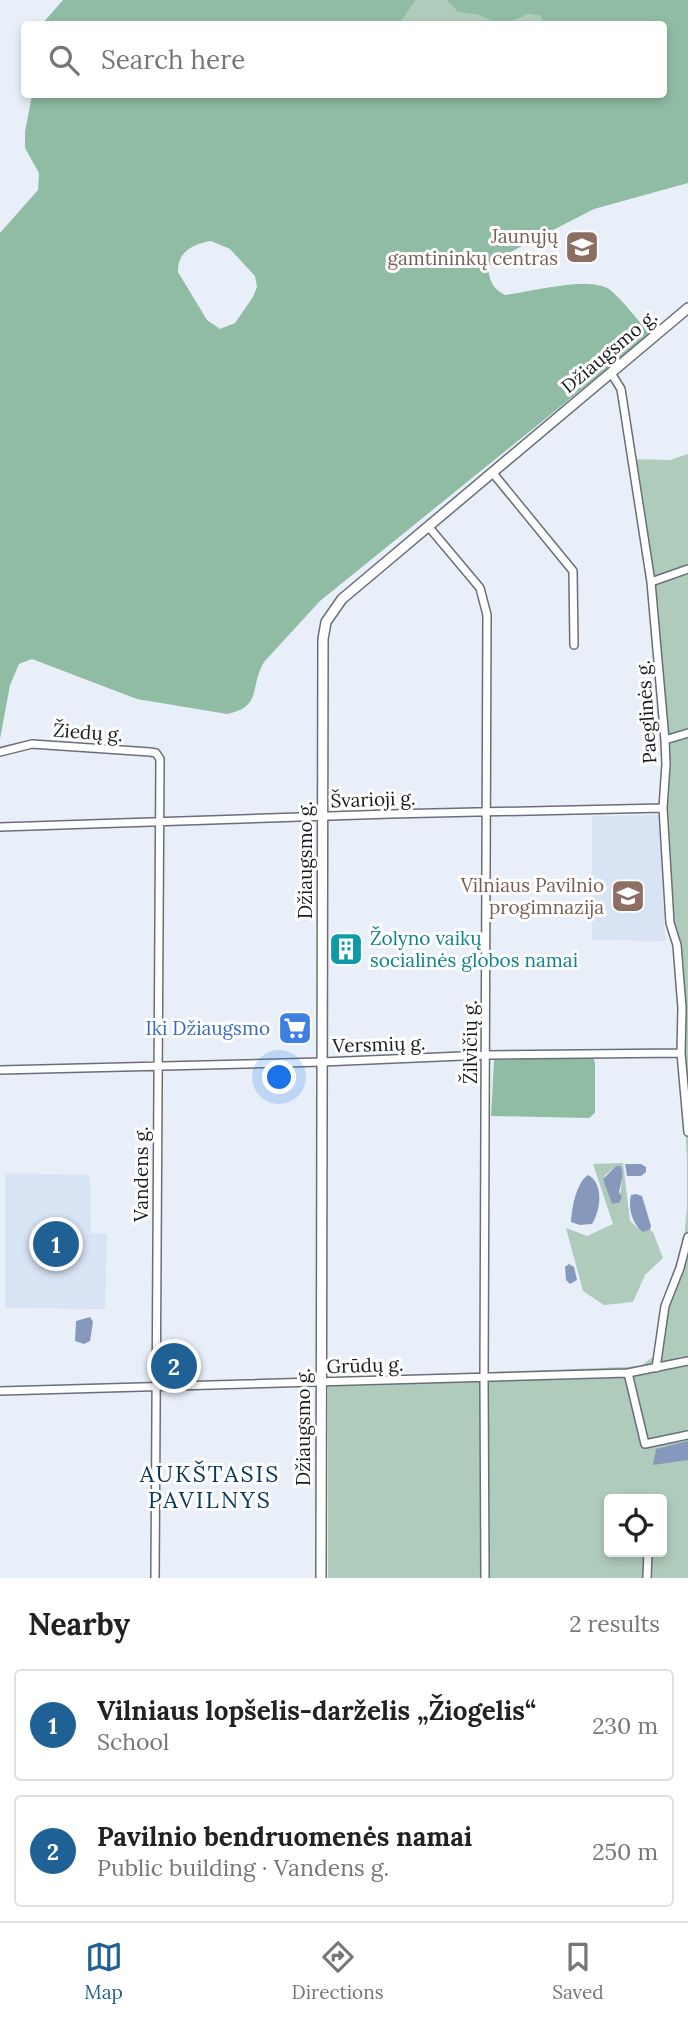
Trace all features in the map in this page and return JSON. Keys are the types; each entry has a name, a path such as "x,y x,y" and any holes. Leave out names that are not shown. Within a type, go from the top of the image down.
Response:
{"street":[{"name":"Džiaugsmo g.","path":"321,1578 323,639 326,621 342,599 688,308"},
{"name":"Paeglinės g.","path":"611,373 621,388 651,582 666,740 663,808 670,923 677,945 684,1051"},
{"path":"492,472 573,570 574,645"},
{"name":"Žilvičių g.","path":"428,526 480,588 486,604 488,811 485,1578"},
{"path":"651,582 688,569"},
{"path":"666,740 688,733"},
{"name":"Žiedų g.","path":"0,752 32,744 150,752 159,755 160,770"},
{"name":"Vandens g.","path":"155,1578 160,770"},
{"name":"Švarioji g.","path":"0,827 663,808"},
{"path":"684,1051 688,1132"},
{"name":"Versmių g.","path":"0,1070 684,1051"},
{"path":"656,1368 665,1306 680,1268 688,1237"},
{"name":"Grūdų g.","path":"0,1391 628,1373 688,1361"},
{"path":"628,1373 645,1444 688,1435"},
{"path":"647,1578 648,1557"}],"shaded area":[{"name":"Vilniaus Pavilnio progimnazija","path":"659,815 665,941 592,940 592,816"},
{"path":"5,1173 90,1175 91,1233 107,1234 105,1309 5,1308"}],"green space":[{"path":"63,0 416,0 401,21 45,21"},
{"path":"416,0 447,0 458,12 478,15 492,21 401,21"},
{"path":"447,0 688,0 688,183 594,209 495,260 488,267 492,284 505,295 573,284 599,285 609,289 650,334 320,601 264,662 251,701 238,711 227,714 137,699 32,659 19,664 10,685 0,739 0,233 38,190 39,173 25,148 31,98 667,98 667,21 542,21 540,16 528,14 513,21 492,21 478,15 458,12","holes":["211,241 230,249 255,276 257,287 253,297 235,323 220,329 207,320 178,272 178,265 187,250"]},
{"path":"528,14 540,16 543,21 513,21"},
{"path":"688,454 688,1578 328,1578 328,1378 642,1365 653,1357 666,1291 684,1242 687,1159 662,739 649,590 629,459 670,460"},
{"path":"593,1057 595,1113 589,1118 491,1116 494,1060"},
{"path":"623,1163 630,1221 642,1232 653,1232 663,1258 645,1275 633,1302 604,1305 583,1291 566,1228 587,1236 613,1224 593,1164","holes":["616,1166 621,1166 619,1203 612,1204 604,1176"]}],"water":[{"path":"625,1164 641,1164 646,1167 646,1172 641,1176 627,1176"},
{"path":"616,1166 621,1166 622,1169 619,1192 622,1197 619,1203 612,1204 603,1179"},
{"path":"588,1175 597,1184 599,1204 592,1224 580,1225 571,1222 572,1210 578,1190"},
{"path":"631,1195 642,1196 650,1230 642,1232 633,1220 630,1200"},
{"path":"569,1264 574,1267 577,1280 570,1284 566,1280 565,1267"},
{"path":"90,1317 93,1322 90,1341 84,1344 75,1341 76,1321"},
{"path":"688,1441 688,1460 653,1465 656,1449"}],"place":[{"name":"Jaunųjų gamtininkų centras","path":"582,247"},
{"name":"Vilniaus Pavilnio progimnazija","path":"628,896"},
{"name":"Žolyno vaikų socialinės globos namai","path":"346,949"},
{"name":"Iki Džiaugsmo","path":"295,1028"},
{"name":"Vilniaus lopšelis-darželis „Žiogelis“","path":"56,1244"},
{"name":"Pavilnio bendruomenės namai","path":"174,1366"}],"district":[{"name":"AUKŠTASIS PAVILNYS","path":"210,1487"}]}
